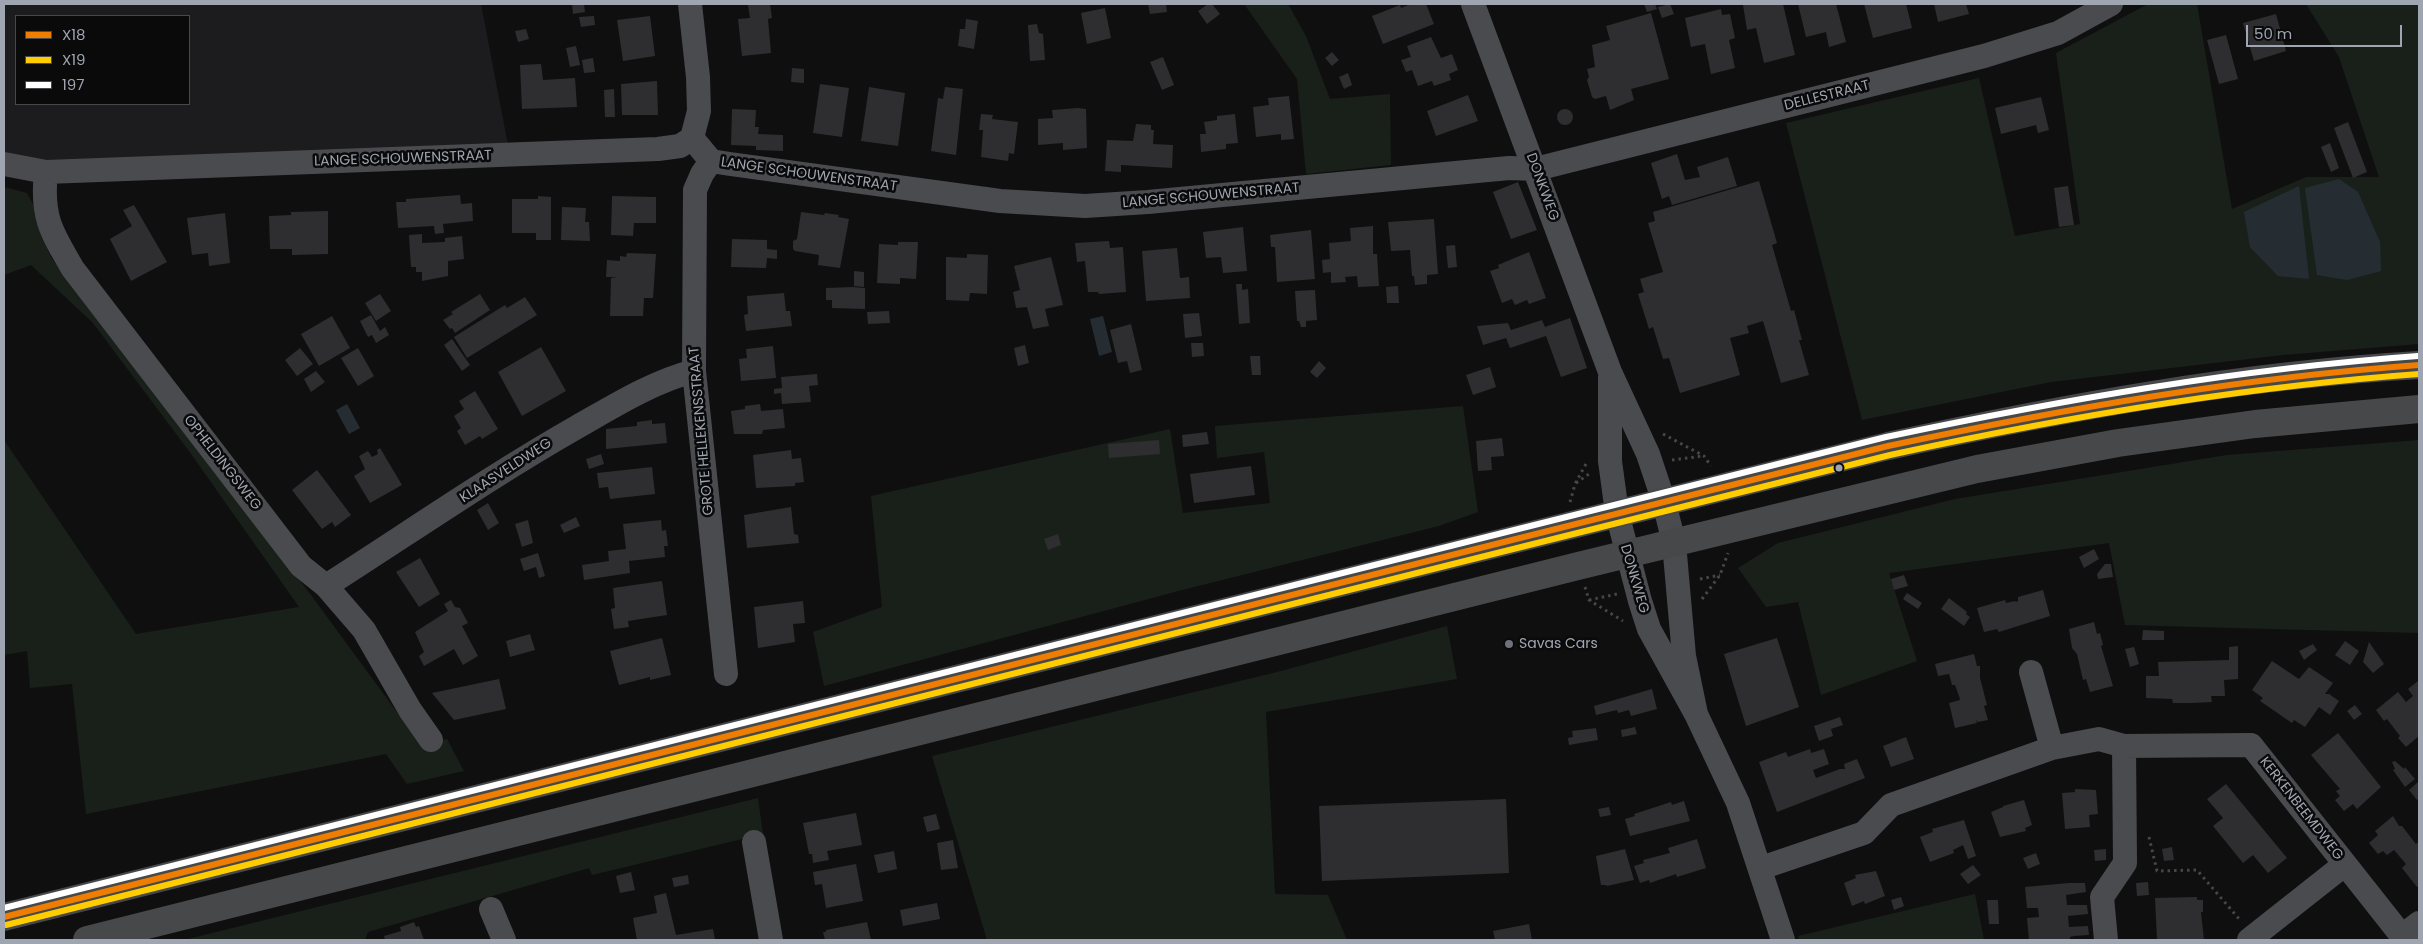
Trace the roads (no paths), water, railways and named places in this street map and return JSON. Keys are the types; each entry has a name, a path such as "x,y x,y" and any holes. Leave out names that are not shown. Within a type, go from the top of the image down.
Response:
{"highway":[{"path":"4,917 1888,446 2035,414 2200,387 2419,365"},
{"path":"87,940 1578,566 1626,556 1977,469 2118,443 2255,424 2419,409"}],"street":[{"path":"690,4 698,77 699,111 692,138"},
{"name":"DONKWEG","path":"1473,4 1610,372 1648,454 1664,502 1674,543 1684,656 1696,714"},
{"name":"DELLESTRAAT","path":"1536,169 1984,56 2058,33 2112,4"},
{"name":"LANGE SCHOUWENSTRAAT","path":"4,164 46,172 666,149 680,146 692,138 711,161 1000,201 1085,206 1158,202 1508,168 1536,169"},
{"name":"GROTE HELLEKENSSTRAAT","path":"711,161 702,174 695,190 694,371 726,674"},
{"name":"OPHELDINGSWEG","path":"46,172 43,198 53,235 73,269 301,566 326,586 364,630 410,710 431,740"},
{"name":"KLAASVELDWEG","path":"326,586 546,445 604,411 672,377 694,371"},
{"name":"DONKWEG","path":"1610,372 1610,461 1617,513 1626,556 1649,629 1696,714 1738,803 1761,868 1783,940"},
{"path":"2031,672 2052,748"},
{"name":"KERKENBEEMDWEG","path":"1761,868 1864,833 1891,805 2052,748 2100,739 2124,746 2251,745 2344,865 2409,933"},
{"path":"2106,940 2102,897 2125,862 2124,746"},
{"path":"754,842 772,940"},
{"path":"2252,938 2344,865"},
{"path":"491,909 504,940"}],"place":[{"name":"Savas Cars","path":"1509,644"}]}
